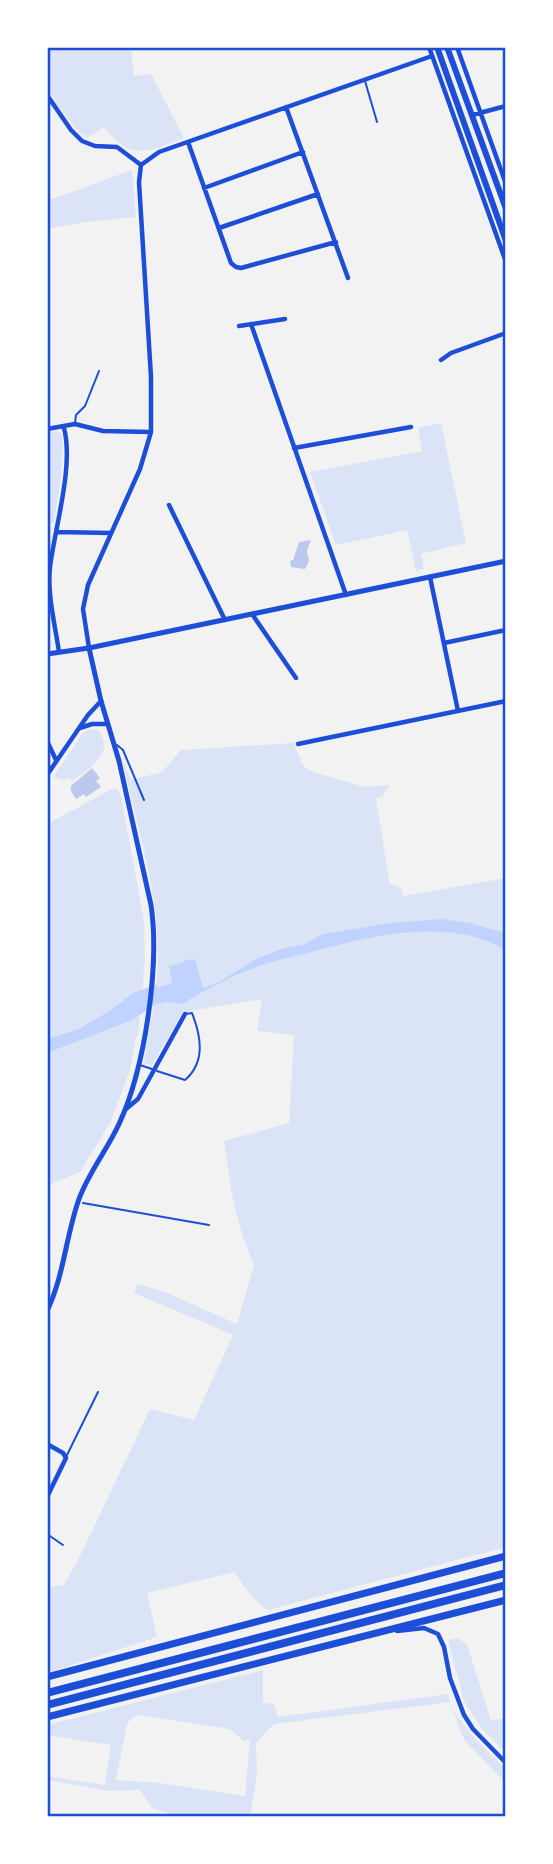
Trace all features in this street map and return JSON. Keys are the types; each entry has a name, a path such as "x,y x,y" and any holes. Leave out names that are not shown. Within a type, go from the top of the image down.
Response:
{"highway":[{"path":"47,1676 506,1556"},
{"path":"47,1693 506,1573"},
{"path":"47,1705 506,1585"},
{"path":"47,1717 506,1600"}],"main road":[{"path":"437,47 506,240"},
{"path":"447,47 506,209"}],"street":[{"path":"429,47 506,262"},
{"path":"457,47 506,184"},
{"path":"47,1311 78,1202 87,1179 118,1126 139,1065 153,959 151,905 84,620 85,597 140,468 151,432 151,377 139,182 141,165 159,152 432,56"},
{"path":"47,95 82,141 91,145 117,147 141,165"},
{"path":"472,115 506,106"},
{"path":"286,107 348,278"},
{"path":"188,142 231,263 236,267 241,268 336,242"},
{"path":"204,188 303,152"},
{"path":"219,228 318,194"},
{"path":"239,326 285,318"},
{"path":"251,324 346,595"},
{"path":"441,360 451,353 506,333"},
{"path":"47,429 75,425 103,430 151,432"},
{"path":"294,447 411,427"},
{"path":"60,652 49,593 50,568 66,460 64,428"},
{"path":"169,505 225,620"},
{"path":"57,532 111,533"},
{"path":"47,654 89,648 506,561"},
{"path":"430,577 458,711"},
{"path":"252,614 296,678"},
{"path":"444,643 506,630"},
{"path":"47,775 101,701"},
{"path":"298,744 506,701"},
{"path":"79,729 92,724 108,724"},
{"path":"47,741 57,761"},
{"path":"125,1110 138,1099 185,1014"},
{"path":"47,1444 66,1458 47,1497"},
{"path":"389,1631 424,1628 438,1634 464,1715 473,1729 506,1763"}],"lane":[{"path":"365,79 377,122"},
{"path":"75,425 76,415 85,406 99,371"},
{"path":"113,740 123,750 144,800"},
{"path":"139,1065 185,1080 194,1071 200,1056 200,1042 192,1013 185,1014"},
{"path":"66,1458 97,1392"},
{"path":"47,1534 63,1545"}],"path":[{"path":"78,1202 209,1225"}],"shaded area":[{"path":"50,47 131,47 134,76 151,74 184,138 154,149 139,151 115,140 103,127 87,138 64,114 50,91"},
{"path":"132,170 136,217 47,229 47,201"},
{"path":"441,423 466,543 421,554 424,569 416,571 407,530 336,545 310,472 422,451 418,428"},
{"path":"47,432 61,433 63,439 61,476 54,523 47,523"},
{"path":"90,729 99,731 103,740 104,747 98,760 72,781 69,778 65,780 53,777 83,733"},
{"path":"293,743 304,767 314,772 365,787 390,785 382,797 376,799 390,885 401,889 403,896 506,878 506,1547 268,1610 253,1598 235,1572 147,1593 157,1637 47,1673 47,1587 64,1585 150,1409 194,1420 233,1335 134,1293 137,1284 165,1292 237,1324 254,1265 243,1238 232,1195 224,1141 289,1123 294,1035 257,1031 262,999 183,1012 152,1065 144,1063 157,979 157,926 145,854 122,759 131,780 162,772 181,750"},
{"path":"117,788 121,796 144,921 145,961 138,1036 130,1070 111,1121 80,1172 47,1186 47,822"},
{"path":"457,1638 467,1644 491,1721 506,1717 506,1753 483,1730 464,1701 448,1640"},
{"path":"263,1670 263,1703 274,1704 278,1717 448,1694 464,1725 506,1769 506,1783 464,1740 450,1702 274,1724 256,1743 257,1776 250,1817 179,1817 152,1808 140,1790 109,1791 47,1780 47,1776 105,1785 111,1745 52,1736 47,1738 47,1725","holes":["138,1715 230,1729 244,1741 250,1739 245,1796 160,1783 116,1780 127,1724"]}],"water":[{"path":"442,919 506,933 506,951 485,940 436,932 410,932 359,940 255,967 183,1004 156,1004 132,1020 47,1053 47,1039 79,1029 133,993 157,984 157,988 172,983 169,966 184,960 195,959 203,988 219,982 258,958 285,948 303,945 323,934 391,923"}],"building":[{"path":"311,540 307,551 309,561 305,569 291,567 290,561 293,560 299,542"},
{"path":"92,768 100,778 96,781 101,787 86,797 84,794 76,799 71,786"}]}
